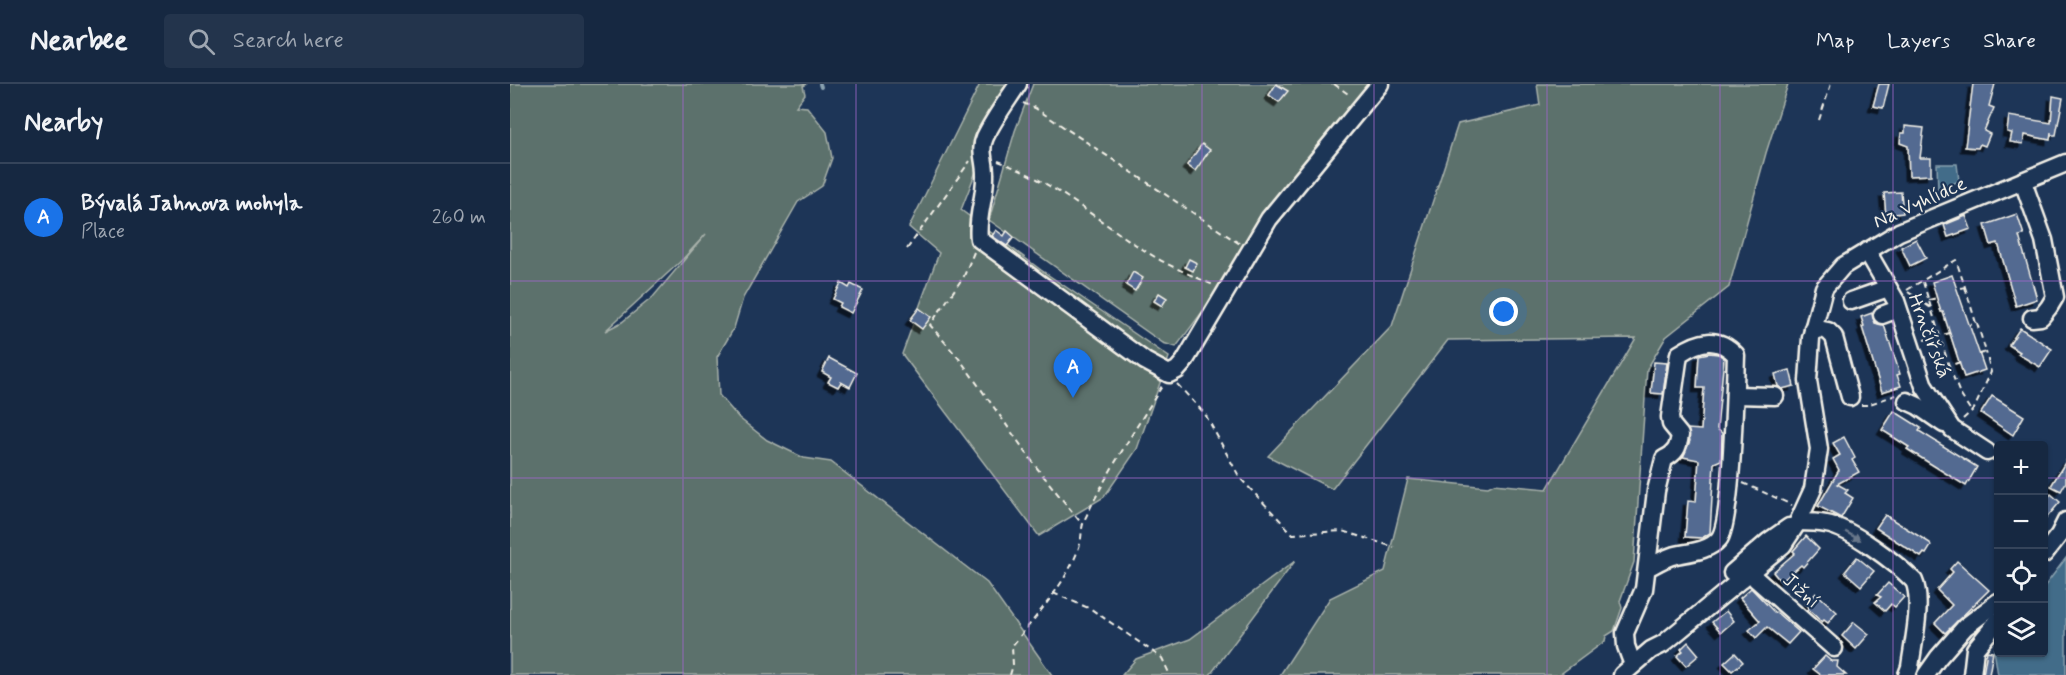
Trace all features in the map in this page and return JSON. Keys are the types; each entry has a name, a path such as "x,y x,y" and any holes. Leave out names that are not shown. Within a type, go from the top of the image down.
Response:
{"street":[{"path":"1014,90 983,151 985,173 977,228 979,239 1145,361 1169,374 1177,370 1184,362 1269,219 1380,84"},
{"name":"Na Vyhlídce","path":"1628,670 1650,650 1663,644 1748,566 1783,545 1800,516 1813,489 1819,449 1809,381 1811,338 1824,288 1843,266 1899,232 2066,163"},
{"path":"2023,182 2044,240 2055,297 2041,316 2032,318"},
{"name":"Hrnčířská","path":"1867,251 1898,309 1924,386 1952,429 1987,452"},
{"path":"1851,301 1888,288"},
{"path":"1882,315 1898,309"},
{"path":"1813,328 1828,331 1834,337 1850,397"},
{"name":"Na Vyhlídce","path":"1628,670 1625,633 1644,589 1664,459 1673,455 1677,449 1680,435 1671,424 1670,417 1679,354 1697,343 1711,342 1728,347 1736,355 1735,395"},
{"path":"1902,398 1916,397 1924,386"},
{"path":"1647,568 1669,557 1707,548 1720,538 1730,474 1735,395 1775,396"},
{"path":"1902,398 1952,429"},
{"path":"1800,516 1828,524 1850,534 1914,581 1918,590 1910,667 1907,675"},
{"path":"2047,549 2059,535 2066,521"},
{"name":"Jižní","path":"1748,566 1756,579 1834,648"},
{"path":"1926,675 1965,627 1997,603"},
{"path":"1972,675 1975,649 1994,626"}],"path":[{"path":"1334,84 1363,104"},
{"path":"1819,120 1831,84"},
{"path":"1014,90 1035,108 1250,250"},
{"path":"908,249 983,151 1062,193 1156,258 1226,291"},
{"path":"979,239 964,276 930,325 961,362 1037,468 1083,524"},
{"path":"1923,282 1949,366 1960,394 1971,411 1991,372 1956,260 1904,292 1931,308"},
{"path":"1957,289 1965,287"},
{"path":"1929,300 1937,298"},
{"path":"1971,325 1976,323"},
{"path":"1910,345 1950,333"},
{"path":"1980,354 1986,352"},
{"path":"1949,366 1960,362"},
{"path":"1010,675 1013,665 1012,646 1053,593 1080,543 1083,524 1110,473 1169,374 1205,414 1240,478 1293,534 1341,531 1394,547"},
{"path":"1850,397 1864,405 1895,395 1902,398"},
{"path":"1730,474 1733,479 1800,516"},
{"path":"1053,593 1091,609 1162,658 1170,675"}],"green space":[{"path":"510,84 807,84 803,86 805,94 796,106 807,107 827,132 832,158 822,186 798,202 743,298 734,328 717,357 719,395 739,418 767,440 804,458 831,462 987,583 1052,675 510,675","holes":["706,234 653,297 622,322 605,331 681,261"]},
{"path":"980,84 1010,84 961,210 1041,270 1169,357 1137,449 1104,497 1039,536 902,354 939,253 909,227"},
{"path":"1033,84 1373,84 1176,347 1163,343 989,220 1015,131"},
{"path":"1537,84 1788,84 1766,153 1729,287 1666,337 1647,369 1634,562 1620,601 1622,608 1614,631 1606,636 1605,641 1559,675 1280,675 1330,598 1385,571 1408,479 1488,487 1494,484 1547,489 1636,338 1448,340 1332,489 1268,456 1392,326 1458,124 1540,105"},
{"path":"1295,561 1210,675 1122,675 1136,659 1190,639"}],"water":[{"path":"1937,164 1957,164 1959,181 1938,190"},
{"path":"2066,558 2066,675 1998,675 1995,657 2048,657 2048,582"}],"building":[{"path":"1276,84 1288,91 1279,102 1269,95"},
{"path":"1879,84 1889,84 1883,108 1873,106"},
{"path":"1973,84 1995,84 1989,106 1994,108 1984,131 1990,134 1985,146 1980,144 1978,148 1965,147"},
{"path":"2053,96 2063,98 2056,135 2051,135 2051,132 2050,140 2025,135 2023,144 2010,142 2012,133 2007,132 2009,116 2051,123"},
{"path":"1905,126 1924,128 1920,158 1931,158 1931,175 1909,176 1908,146 1900,143 1901,133 1905,133"},
{"path":"1202,144 1210,150 1195,171 1187,165"},
{"path":"1901,192 1903,213 1886,215 1884,193"},
{"path":"2017,214 2024,235 2019,236 2037,299 2016,306 1998,243 1991,245 1985,225"},
{"path":"1966,216 1971,229 1948,237 1944,225"},
{"path":"996,230 1004,236 1007,231 1014,237 1007,246 992,236"},
{"path":"1916,239 1926,258 1910,266 1901,247"},
{"path":"1189,259 1197,263 1193,271 1185,267"},
{"path":"1133,272 1143,278 1135,291 1126,285"},
{"path":"1952,275 1985,370 1964,377 1932,282"},
{"path":"841,283 849,288 851,284 863,290 851,313 839,307 841,303 833,299"},
{"path":"1159,293 1167,298 1162,306 1154,301"},
{"path":"919,308 931,317 922,329 910,320"},
{"path":"1872,313 1875,323 1884,325 1900,374 1897,375 1901,386 1882,392 1862,327 1864,326 1861,317"},
{"path":"2020,328 2052,349 2040,367 2018,354 2020,352 2009,345"},
{"path":"1718,354 1724,358 1717,429 1722,433 1721,460 1714,463 1710,533 1702,538 1685,537 1688,501 1696,502 1699,460 1683,457 1690,441 1688,429 1701,430 1704,388 1697,388 1699,355"},
{"path":"829,358 857,373 850,387 841,382 838,387 828,382 831,377 822,372"},
{"path":"1654,362 1667,363 1663,394 1651,393"},
{"path":"1790,370 1794,386 1782,389 1778,386 1775,374"},
{"path":"1992,396 2024,416 2013,435 1981,413"},
{"path":"1894,411 1921,428 1919,431 1977,467 1966,486 1907,449 1909,447 1882,430"},
{"path":"1844,437 1855,458 1852,460 1859,472 1837,484 1848,490 1845,493 1853,498 1841,518 1818,506 1839,470 1833,459 1840,455 1833,443"},
{"path":"2066,461 2066,482 2061,491 2051,486"},
{"path":"2051,494 2060,502 2048,516 2048,497"},
{"path":"1885,515 1930,543 1931,546 1926,554 1924,553 1921,557 1876,528"},
{"path":"1806,536 1819,549 1803,567 1801,565 1781,582 1773,572 1795,553 1793,551"},
{"path":"1857,557 1874,571 1861,586 1845,572"},
{"path":"1957,561 1989,590 1945,633 1935,623 1952,605 1937,590 1953,572 1950,569"},
{"path":"1888,583 1904,597 1895,607 1891,604 1885,611 1875,602 1881,597 1877,595"},
{"path":"1751,588 1775,613 1799,632 1788,644 1767,627 1756,638 1749,630 1760,621 1740,598"},
{"path":"1816,593 1837,612 1828,623 1824,620 1822,622 1808,609 1806,604"},
{"path":"1726,611 1734,621 1721,632 1712,622"},
{"path":"1854,622 1869,634 1856,649 1842,636"},
{"path":"1688,642 1699,655 1686,666 1677,656"},
{"path":"1987,651 1993,652 1989,675 1983,675"},
{"path":"1735,653 1743,662 1732,671 1724,663"},
{"path":"1825,656 1831,661 1838,661 1837,667 1846,675 1821,675 1813,669"}],"place":[{"name":"Bývalá Jahnova mohyla","path":"1073,398"}]}
